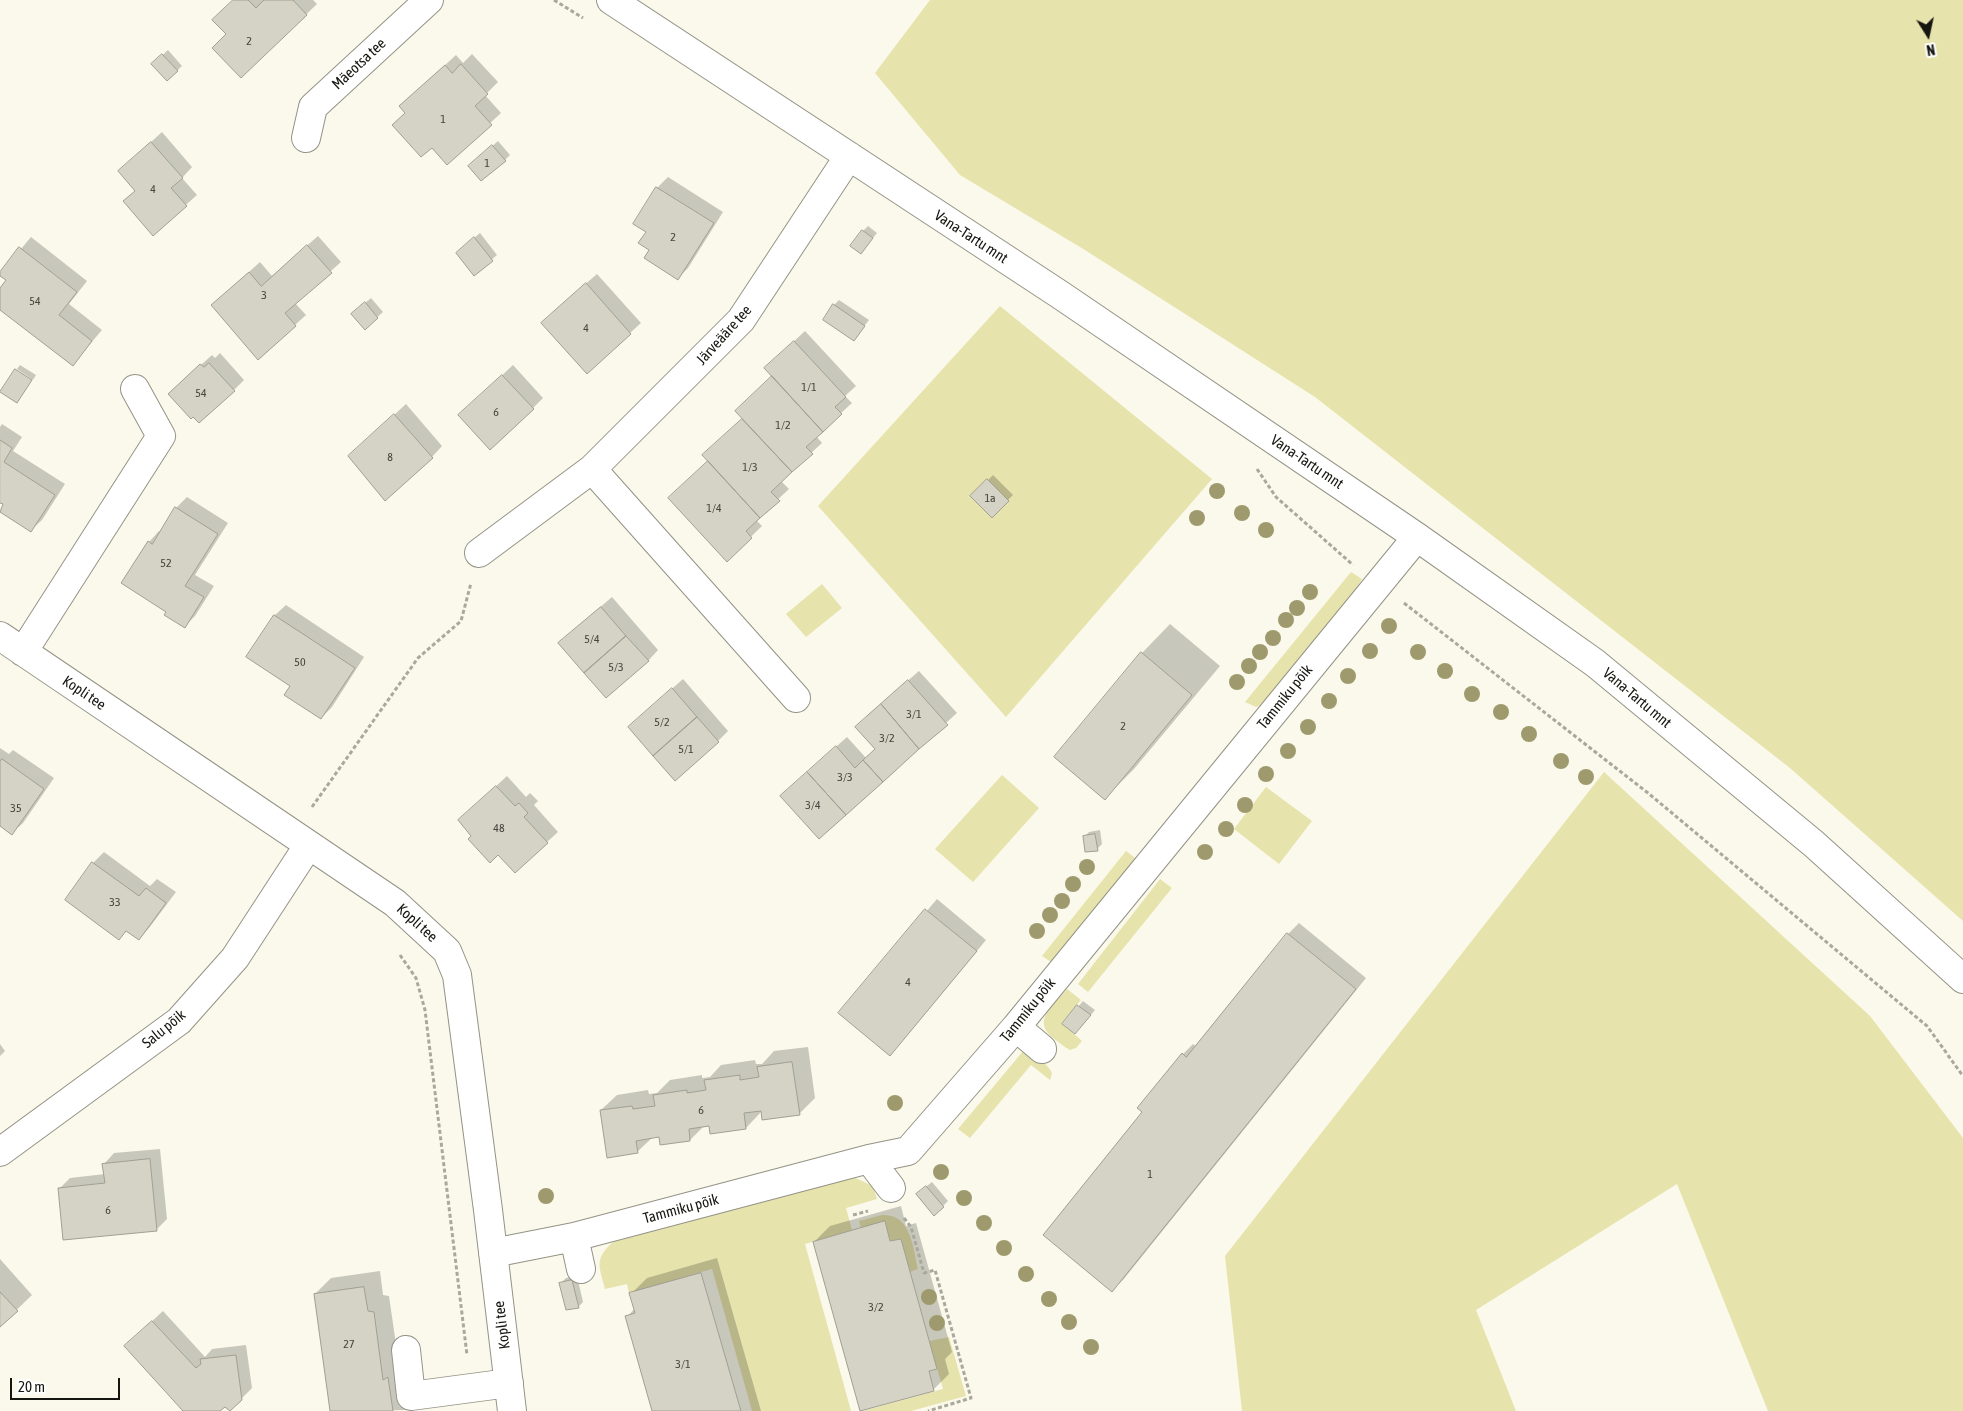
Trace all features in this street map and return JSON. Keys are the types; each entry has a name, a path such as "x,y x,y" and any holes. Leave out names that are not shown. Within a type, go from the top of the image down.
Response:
{"street":[{"name":"Mäeotsa tee","path":"306,138 312,107 429,0"},
{"name":"Vana-Tartu mnt","path":"611,0 1059,294 1417,536 1603,669 1814,844 1963,979"},
{"name":"Järveääre tee","path":"479,552 592,469 741,320 849,156"},
{"path":"23,652 161,436 135,390"},
{"path":"592,469 796,698"},
{"name":"Tammiku põik","path":"494,1253 574,1237 869,1159 908,1151 1016,1027 1417,536"},
{"name":"Kopli tee","path":"0,636 395,903 446,951 457,975 494,1253 512,1411"},
{"name":"Salu põik","path":"0,1152 178,1021 235,958 308,846"},
{"path":"1016,1027 1042,1049"},
{"path":"869,1159 895,1200"},
{"path":"574,1237 581,1269"},
{"path":"406,1350 411,1396 509,1383"}],"path":[{"path":"554,0 587,21"},
{"path":"1253,465 1276,497 1350,562 1648,793 1926,1026 1963,1076"},
{"path":"308,846 306,815 418,658 461,621 479,552"},
{"path":"397,950 416,978 425,1010 471,1389"},
{"path":"895,1200 911,1227 924,1274 935,1270 971,1398 928,1411"}],"shaded area":[{"path":"930,0 1963,0 1963,921 1790,768 1315,397 1085,250 960,175 875,73"},
{"path":"1000,306 1212,479 1006,717 818,506"},
{"path":"1351,572 1362,579 1356,589 1263,705 1256,707 1245,702"},
{"path":"822,584 842,608 806,637 786,614"},
{"path":"1604,772 1870,1016 1963,1138 1963,1411 1768,1411 1677,1184 1476,1310 1516,1411 1242,1411 1225,1256"},
{"path":"1002,775 1039,808 973,882 935,849"},
{"path":"1266,787 1312,821 1279,864 1234,829"},
{"path":"1126,851 1138,860 1054,964 1042,956"},
{"path":"1160,879 1172,888 1088,992 1078,984"},
{"path":"1067,989 1081,1000 1062,1023 1082,1041 1076,1048 1070,1050 1053,1038 1044,1025 1047,1013"},
{"path":"1024,1050 1044,1062 1052,1073 1050,1080 1031,1065 970,1138 958,1129"},
{"path":"853,1177 873,1186 877,1199 846,1208 852,1230 805,1244 851,1411 752,1411 712,1269 629,1293 627,1284 605,1289 600,1263 603,1253 613,1242"},
{"path":"882,1215 892,1216 905,1226 912,1242 918,1269 910,1272 901,1239 890,1241 885,1222 861,1228 859,1221"},
{"path":"949,1337 966,1396 911,1411 863,1411 943,1389 929,1341"}],"building":[{"path":"233,0 248,0 256,8 264,0 293,0 307,15 241,78 212,48 226,34 212,20"},
{"path":"162,54 178,71 167,81 151,64"},
{"path":"461,64 488,94 475,106 492,125 447,165 432,148 421,157 392,125 405,113 399,106 445,65 452,73"},
{"path":"151,142 183,178 171,188 187,206 153,236 123,201 135,191 118,171"},
{"path":"492,145 506,161 481,181 468,166"},
{"path":"656,187 714,223 678,280 644,258 649,250 638,243 646,232 633,224"},
{"path":"862,230 873,238 861,254 850,246"},
{"path":"474,237 493,261 474,276 456,253"},
{"path":"307,245 332,273 285,313 296,326 258,360 211,305 249,272 261,286"},
{"path":"19,247 77,292 59,315 92,341 73,366 0,310 0,288 6,280 0,276 0,272"},
{"path":"586,283 631,334 587,374 541,323"},
{"path":"365,302 378,318 365,330 351,314"},
{"path":"833,304 865,326 854,341 823,320"},
{"path":"794,341 846,397 835,407 842,414 823,432 764,368"},
{"path":"209,363 235,391 199,423 193,417 191,419 168,394 200,364 204,367"},
{"path":"15,369 32,380 17,403 0,392"},
{"path":"502,375 534,409 490,450 458,415"},
{"path":"772,376 823,432 806,447 813,454 792,472 735,411"},
{"path":"394,414 433,458 385,501 348,456"},
{"path":"742,419 792,472 771,492 780,501 760,518 702,455"},
{"path":"0,440 12,448 4,462 55,495 31,532 0,512 3,504 0,503"},
{"path":"708,461 760,518 746,531 752,538 727,562 668,498"},
{"path":"987,479 1009,501 992,518 970,496"},
{"path":"175,507 218,534 185,586 204,597 185,628 164,615 166,612 121,583 148,541 152,544"},
{"path":"601,607 626,636 584,673 558,643"},
{"path":"274,615 355,668 321,719 284,695 290,686 246,657"},
{"path":"626,636 649,661 606,698 584,673"},
{"path":"1141,652 1192,695 1105,800 1054,757"},
{"path":"908,680 948,725 919,749 881,704"},
{"path":"672,688 697,717 653,756 628,727"},
{"path":"881,704 919,749 883,782 863,760 875,749 855,727"},
{"path":"697,717 719,742 675,781 653,756"},
{"path":"836,746 855,768 863,760 883,782 846,815 807,772"},
{"path":"2,759 44,789 12,835 0,826 0,762"},
{"path":"807,772 846,815 819,839 780,796"},
{"path":"496,786 515,806 519,803 528,813 524,817 548,843 515,873 498,855 490,863 468,839 471,836 458,820"},
{"path":"1095,834 1098,851 1085,852 1083,836"},
{"path":"92,862 139,896 146,888 166,903 139,940 126,931 119,940 65,900"},
{"path":"925,909 977,951 890,1056 838,1013"},
{"path":"1287,933 1356,989 1112,1292 1043,1235 1142,1112 1137,1108 1182,1053 1186,1057"},
{"path":"1077,1005 1091,1015 1075,1034 1062,1024"},
{"path":"792,1062 800,1115 762,1120 761,1111 744,1113 746,1129 710,1134 709,1126 689,1129 690,1141 660,1145 659,1137 636,1141 638,1153 607,1158 600,1110 632,1106 633,1109 655,1106 653,1095 687,1090 687,1093 706,1090 704,1080 740,1075 740,1080 759,1077 757,1067"},
{"path":"150,1159 157,1231 63,1240 58,1188 105,1183 102,1164"},
{"path":"926,1186 944,1207 934,1216 916,1194"},
{"path":"885,1221 890,1241 901,1239 937,1369 929,1371 934,1391 860,1411 813,1242"},
{"path":"701,1273 741,1411 652,1411 625,1316 635,1313 629,1293"},
{"path":"572,1280 579,1308 566,1310 559,1283"},
{"path":"364,1287 368,1311 374,1312 383,1380 388,1377 393,1411 330,1411 314,1294"},
{"path":"0,1292 18,1311 0,1327"},
{"path":"152,1321 196,1368 201,1364 200,1359 236,1355 242,1400 230,1411 225,1407 220,1411 183,1411 124,1346"}]}
